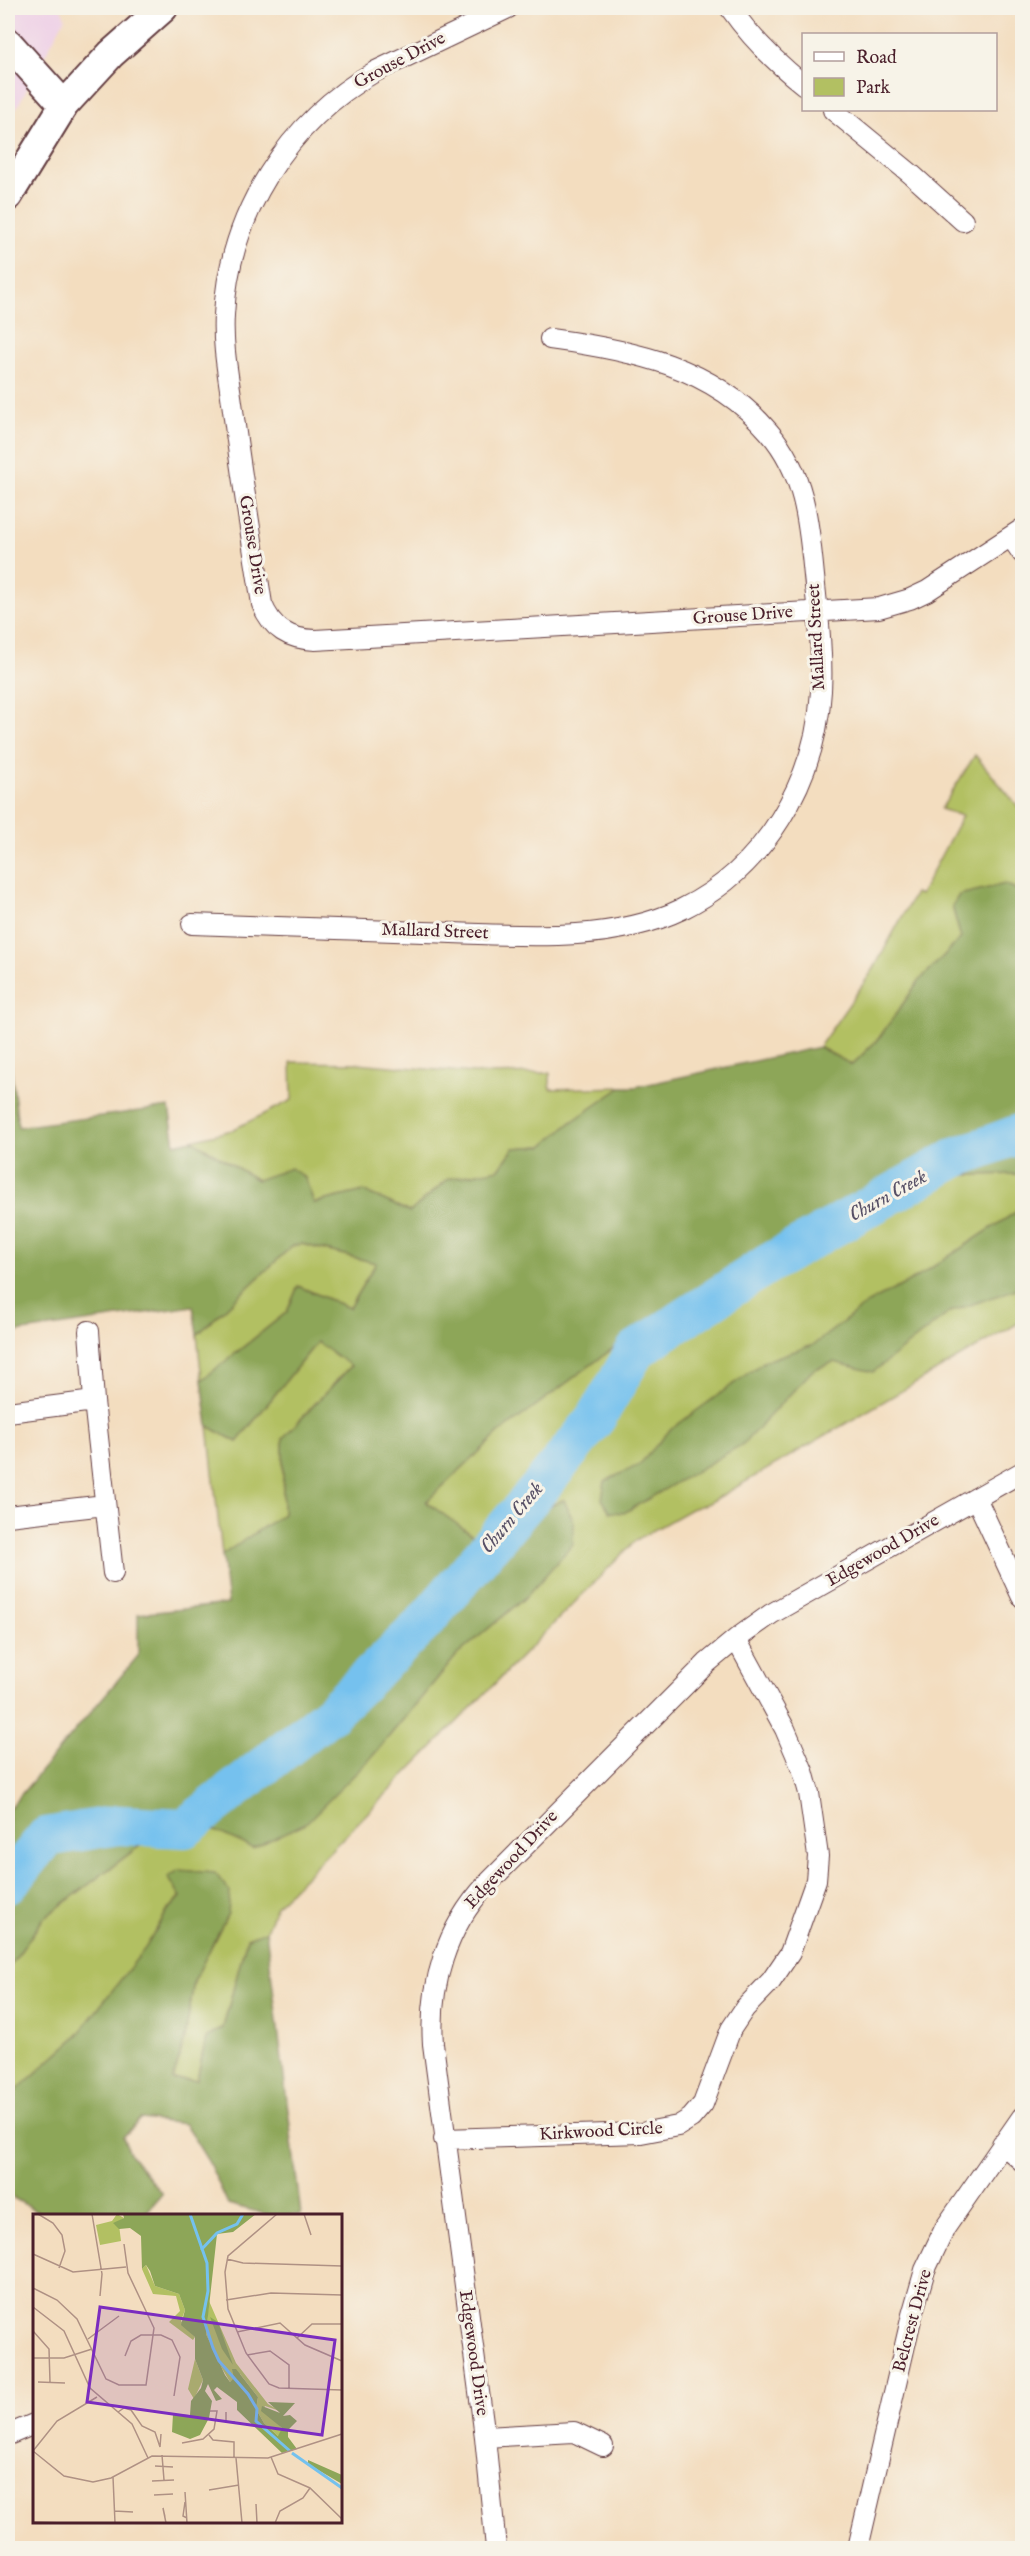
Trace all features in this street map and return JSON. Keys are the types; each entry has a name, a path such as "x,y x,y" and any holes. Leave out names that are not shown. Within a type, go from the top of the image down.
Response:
{"street":[{"path":"8,196 64,105 111,54 163,8"},
{"name":"Grouse Drive","path":"508,8 376,71 348,88 307,125 280,155 259,189 245,218 234,250 226,293 224,339 243,486 262,604 272,623 287,635 315,640 879,608 910,599 927,591 1019,540"},
{"path":"730,8 757,43 802,83"},
{"path":"8,43 64,105"},
{"path":"834,111 911,174 963,221"},
{"name":"Mallard Street","path":"192,924 501,934 590,934 637,926 681,909 722,884 747,861 772,832 797,788 810,757 819,714 822,669 818,612 810,528 800,485 786,456 771,434 755,417 717,385 690,373 626,352 550,339"},
{"path":"89,1331 94,1401 113,1573"},
{"path":"8,1412 94,1401"},
{"name":"Edgewood Drive","path":"496,2548 485,2437 433,2044 432,2003 440,1963 467,1906 560,1808 707,1663 736,1639 771,1614 1023,1472"},
{"path":"976,1498 1023,1597"},
{"path":"8,1516 105,1505"},
{"name":"Kirkwood Circle","path":"444,2139 641,2133 678,2126 691,2118 703,2104 731,2029 746,2008 771,1981 790,1953 816,1880 818,1856 809,1793 803,1771 785,1730 736,1639"},
{"name":"Belcrest Drive","path":"858,2548 912,2315 925,2270 945,2228 1023,2117"},
{"path":"1002,2144 1023,2161"},
{"path":"8,2435 33,2424"},
{"path":"485,2437 574,2432 603,2445"}],"shaded area":[{"path":"8,8 61,8 65,18 8,124"}],"green space":[{"path":"975,755 1022,811 1022,892 1005,884 952,906 961,938 919,981 879,1038 852,1065 819,1047 873,970 915,893 920,895 962,816 941,809"},
{"path":"1005,884 1022,892 1022,1174 905,1176 646,1324 499,1433 426,1502 475,1537 564,1500 574,1523 573,1544 528,1595 457,1655 370,1759 306,1823 253,1848 180,1815 43,1919 8,1969 8,1810 138,1656 138,1614 228,1604 222,1555 283,1514 283,1438 351,1366 317,1342 237,1442 208,1426 202,1380 287,1312 298,1286 349,1308 376,1263 302,1244 292,1246 197,1335 193,1306 17,1332 8,1328 8,1041 18,1127 169,1107 175,1144 192,1140 257,1180 291,1168 305,1178 314,1203 364,1191 410,1212 448,1179 499,1169 514,1148 543,1146 570,1123 622,1087 635,1087 819,1047 852,1065 879,1038 919,981 961,938 952,906 959,895"},
{"path":"291,1062 356,1063 485,1074 550,1073 550,1089 622,1087 570,1123 543,1146 514,1148 499,1169 448,1179 410,1212 364,1191 314,1203 305,1178 257,1180 192,1140 232,1130 292,1100"},
{"path":"1022,1174 1022,1321 709,1503 691,1509 636,1540 276,1906 266,1931 247,1938 223,2028 206,2038 197,2080 173,2080 185,2038 194,1981 228,1913 181,1896 166,1913 147,1947 77,2036 8,2098 8,1969 43,1919 181,1815 253,1848 370,1759 457,1655 528,1595 563,1500 475,1537 426,1502 499,1433 646,1324 905,1176"},
{"path":"1022,1208 1022,1287 950,1312 873,1372 834,1362 813,1370 743,1444 624,1513 610,1512 602,1499 605,1481 639,1465 670,1430 765,1361 813,1345 868,1303 916,1278"},
{"path":"301,1244 376,1263 349,1308 298,1286 287,1312 202,1380 197,1335 292,1246"},
{"path":"317,1342 351,1365 283,1438 283,1514 222,1555 208,1426 237,1442"},
{"path":"179,1870 215,1873 230,1892 228,1913 194,1981 185,2038 173,2080 197,2080 206,2038 223,2028 247,1938 266,1931 301,2214 265,2214 228,2204 208,2161 185,2124 141,2119 123,2137 131,2155 162,2194 145,2214 42,2214 8,2195 8,2128 13,2127 8,2098 77,2036 146,1947 166,1913 181,1897 168,1877"}],"waterway":[{"name":"Churn Creek","path":"8,1884 46,1837 118,1825 185,1828 330,1714 423,1624 548,1478 596,1418 636,1350 768,1264 955,1158 1022,1133"}]}
